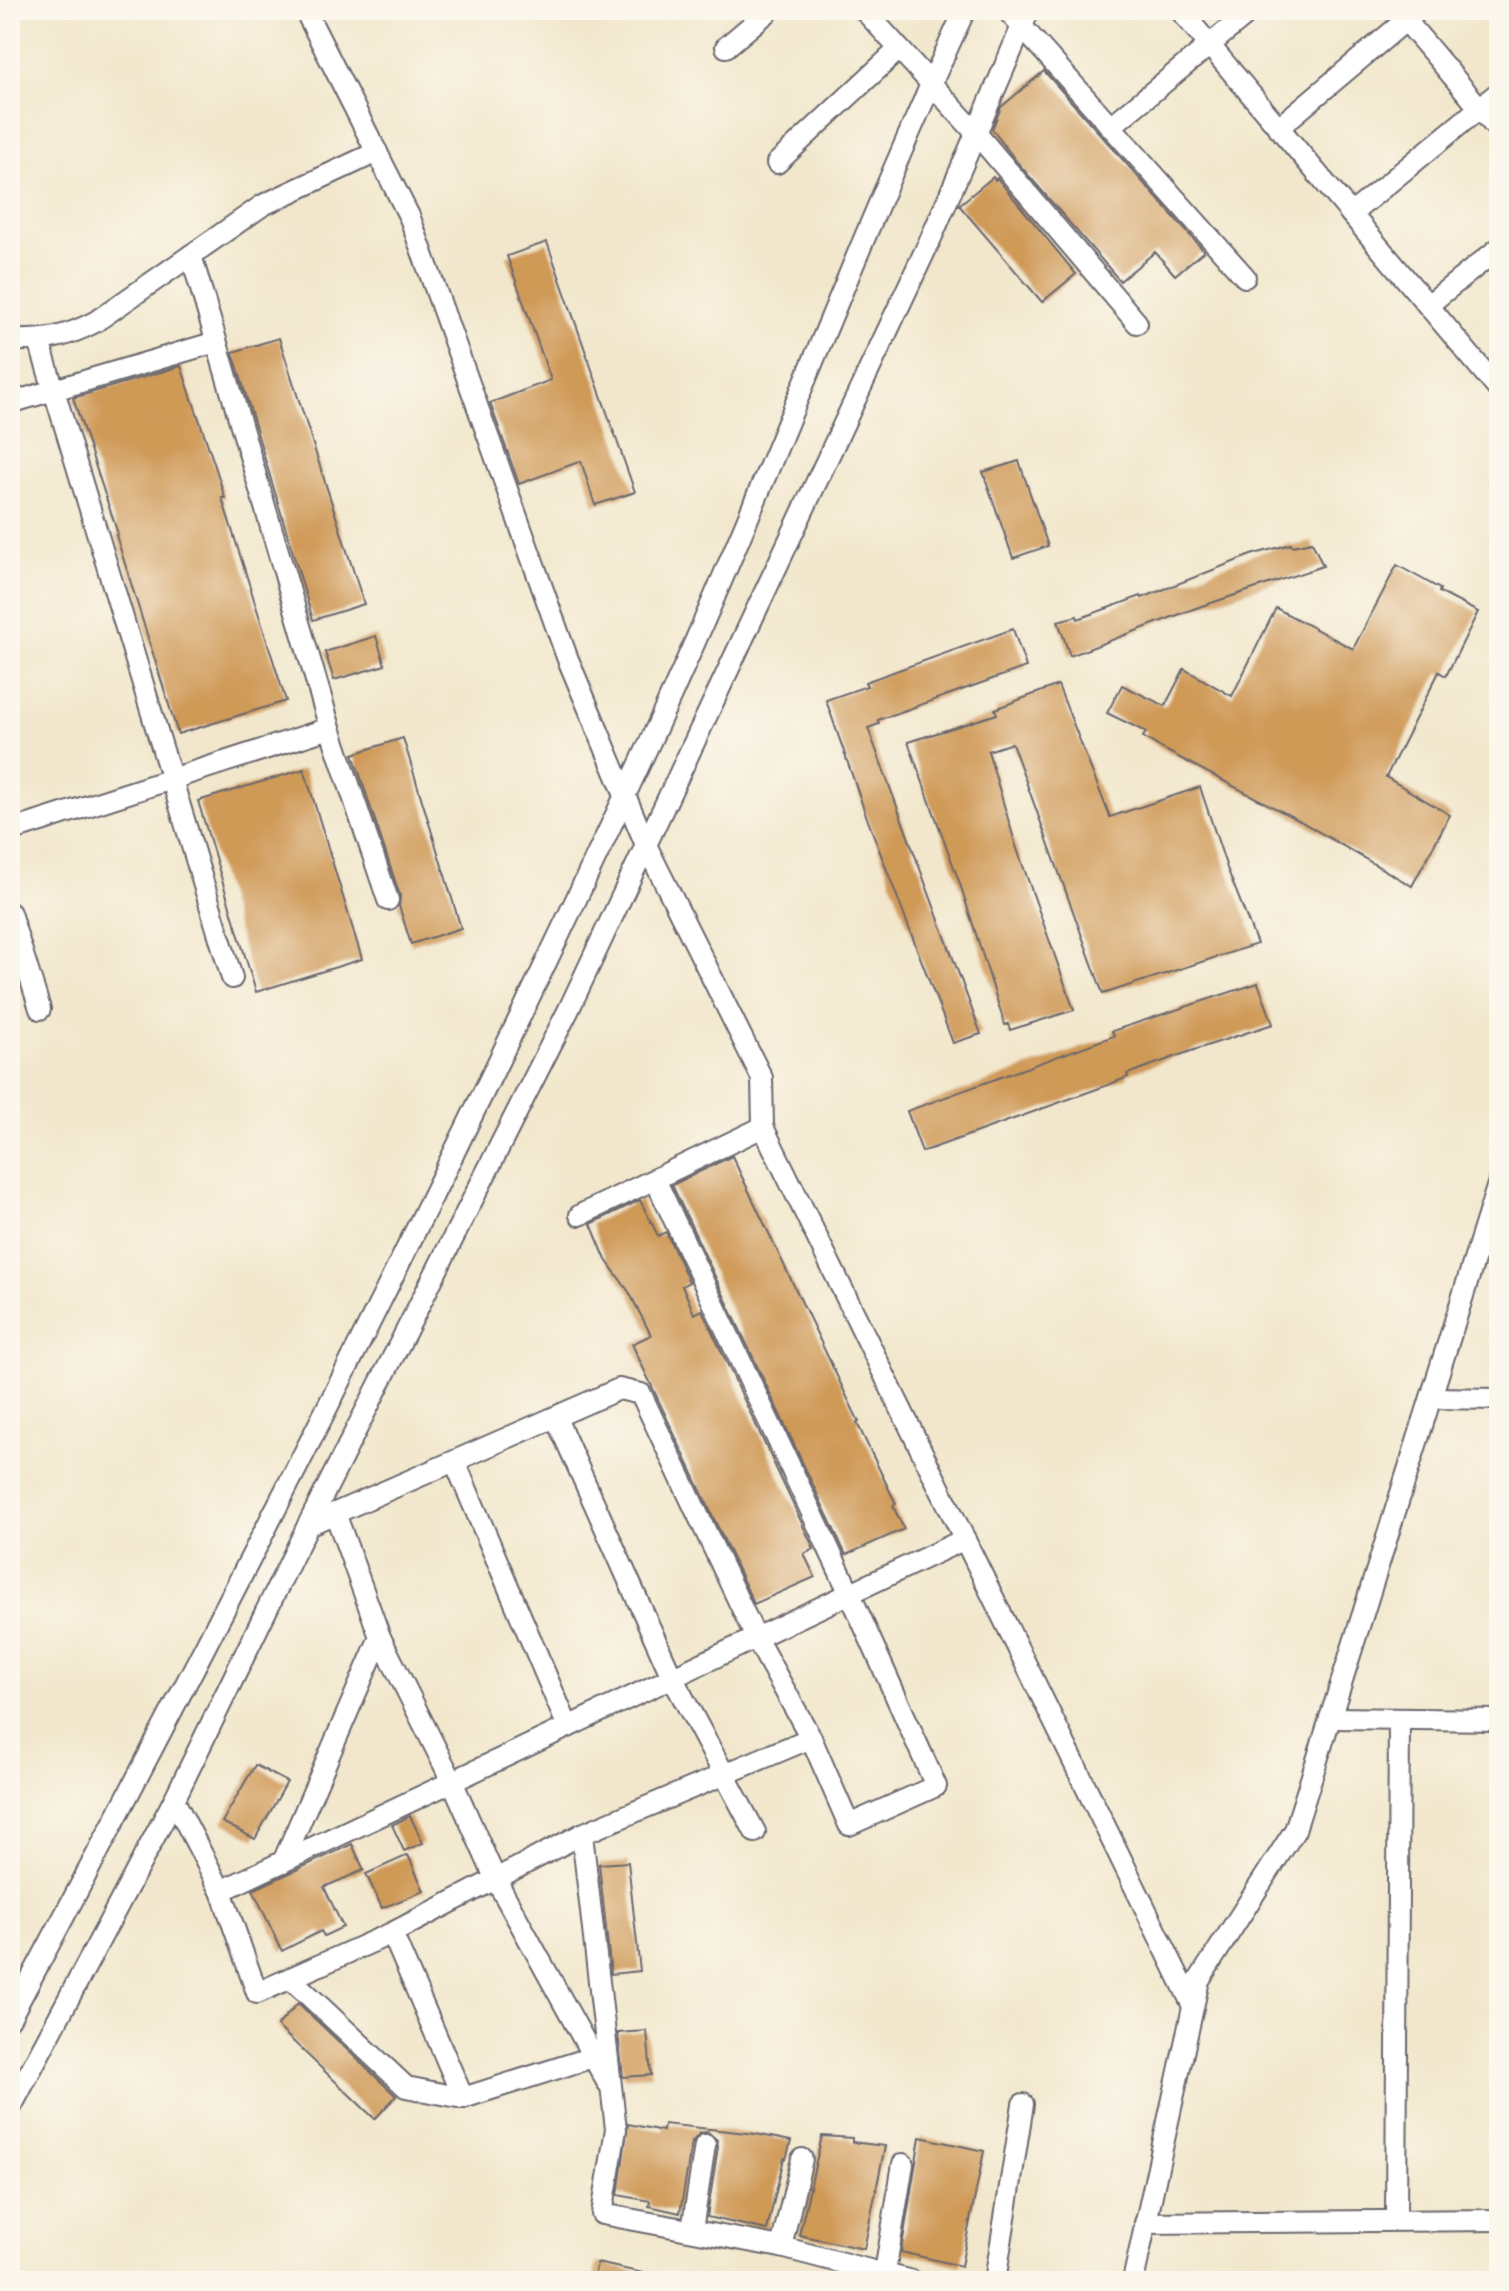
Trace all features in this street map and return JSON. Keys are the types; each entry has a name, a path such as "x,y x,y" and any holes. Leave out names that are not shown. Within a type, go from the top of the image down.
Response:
{"street":[{"path":"305,10 410,218 567,657 646,845 762,1078 763,1127 1193,2006"},
{"path":"726,47 770,10"},
{"path":"864,10 976,133 1137,323"},
{"path":"10,2018 232,1598 524,1011 625,794 775,454 931,83 965,10"},
{"path":"1007,10 1025,19 1110,127 1245,277"},
{"path":"1180,10 1499,390"},
{"path":"1110,127 1252,10"},
{"path":"1278,128 1407,13 1499,131"},
{"path":"10,2109 174,1800 308,1525 569,1009 932,236 1025,19"},
{"path":"777,163 899,49"},
{"path":"1351,214 1499,92"},
{"path":"10,340 39,341 68,336 95,322 263,205 377,152"},
{"path":"1428,305 1499,248"},
{"path":"191,255 330,728 388,900"},
{"path":"39,341 232,978"},
{"path":"10,403 216,342"},
{"path":"10,831 330,728"},
{"path":"10,913 40,1009"},
{"path":"580,1215 763,1127"},
{"path":"308,1525 619,1389 641,1394 756,1638 811,1738 849,1825 936,1786 850,1594 655,1179"},
{"path":"1133,2281 1199,1980 1295,1830 1499,1181"},
{"path":"1431,1398 1499,1399"},
{"path":"556,1418 672,1677 755,1832"},
{"path":"455,1462 568,1727"},
{"path":"335,1513 380,1637 452,1781 495,1878 612,2091"},
{"path":"221,1891 965,1539"},
{"path":"283,1862 380,1637"},
{"path":"1330,1718 1499,1720"},
{"path":"1396,2220 1399,1719"},
{"path":"174,1800 221,1891 257,1993 392,1933 582,1834 811,1738"},
{"path":"582,1834 616,2129 602,2214 781,2247 912,2281"},
{"path":"392,1933 463,2098"},
{"path":"290,1978 406,2087 463,2098 593,2057"},
{"path":"995,2281 1023,2104"},
{"path":"692,2230 705,2145"},
{"path":"781,2247 802,2159"},
{"path":"885,2272 903,2164"},
{"path":"1145,2223 1499,2220"}],"building":[{"path":"1044,71 1204,251 1175,275 1155,252 1120,281 992,129 1001,107"},
{"path":"993,177 1076,274 1042,302 959,205"},
{"path":"547,242 635,492 595,505 581,461 519,484 490,403 551,380 507,256"},
{"path":"279,338 364,604 313,620 233,352"},
{"path":"181,366 216,469 225,498 222,498 286,701 178,734 73,398"},
{"path":"1019,461 1048,546 1013,558 983,472"},
{"path":"1312,542 1323,566 1196,608 1070,656 1058,621 1077,616 1078,619 1142,598 1251,555 1291,544"},
{"path":"1397,565 1478,612 1446,676 1439,672 1386,777 1450,815 1412,886 1300,821 1161,748 1143,737 1146,732 1107,713 1122,685 1165,706 1184,669 1232,696 1276,608 1353,649"},
{"path":"1013,629 1026,667 878,720 879,724 868,728 981,1034 953,1043 867,818 826,700 867,686 865,682"},
{"path":"376,636 385,665 334,680 325,652"},
{"path":"1058,685 1110,817 1200,787 1257,944 1103,994 1012,743 988,751 1016,846 1074,1010 1010,1030 1008,1024 1005,1025 960,884 908,742 997,714 995,709"},
{"path":"403,738 461,928 411,944 399,906 400,896 353,754"},
{"path":"304,769 362,959 256,992 198,801"},
{"path":"1258,983 1273,1024 1127,1074 1128,1077 1108,1085 922,1152 907,1111 1114,1036 1112,1031"},
{"path":"732,1156 859,1422 904,1529 846,1555 672,1185"},
{"path":"640,1200 658,1236 666,1232 689,1282 682,1286 694,1314 702,1310 814,1549 804,1554 815,1577 754,1604 632,1344 651,1335 629,1292 606,1260 591,1224"},
{"path":"255,1765 287,1782 255,1839 222,1822"},
{"path":"410,1816 423,1843 404,1851 392,1825"},
{"path":"352,1844 364,1870 324,1887 343,1927 324,1936 321,1931 282,1951 253,1890"},
{"path":"408,1855 424,1891 382,1908 366,1874"},
{"path":"628,1862 640,1971 611,1974 599,1864"},
{"path":"298,2003 396,2096 375,2119 277,2026"},
{"path":"647,2031 651,2075 623,2077 618,2033"},
{"path":"628,2124 663,2131 664,2124 791,2141 767,2230 707,2217 718,2147 717,2140 708,2132 700,2133 692,2142 680,2213 649,2206 650,2201 618,2195"},
{"path":"822,2136 852,2138 852,2142 885,2146 864,2249 799,2235"},
{"path":"920,2137 984,2151 961,2266 901,2252"},
{"path":"597,2263 648,2274 647,2281 593,2281"}]}
